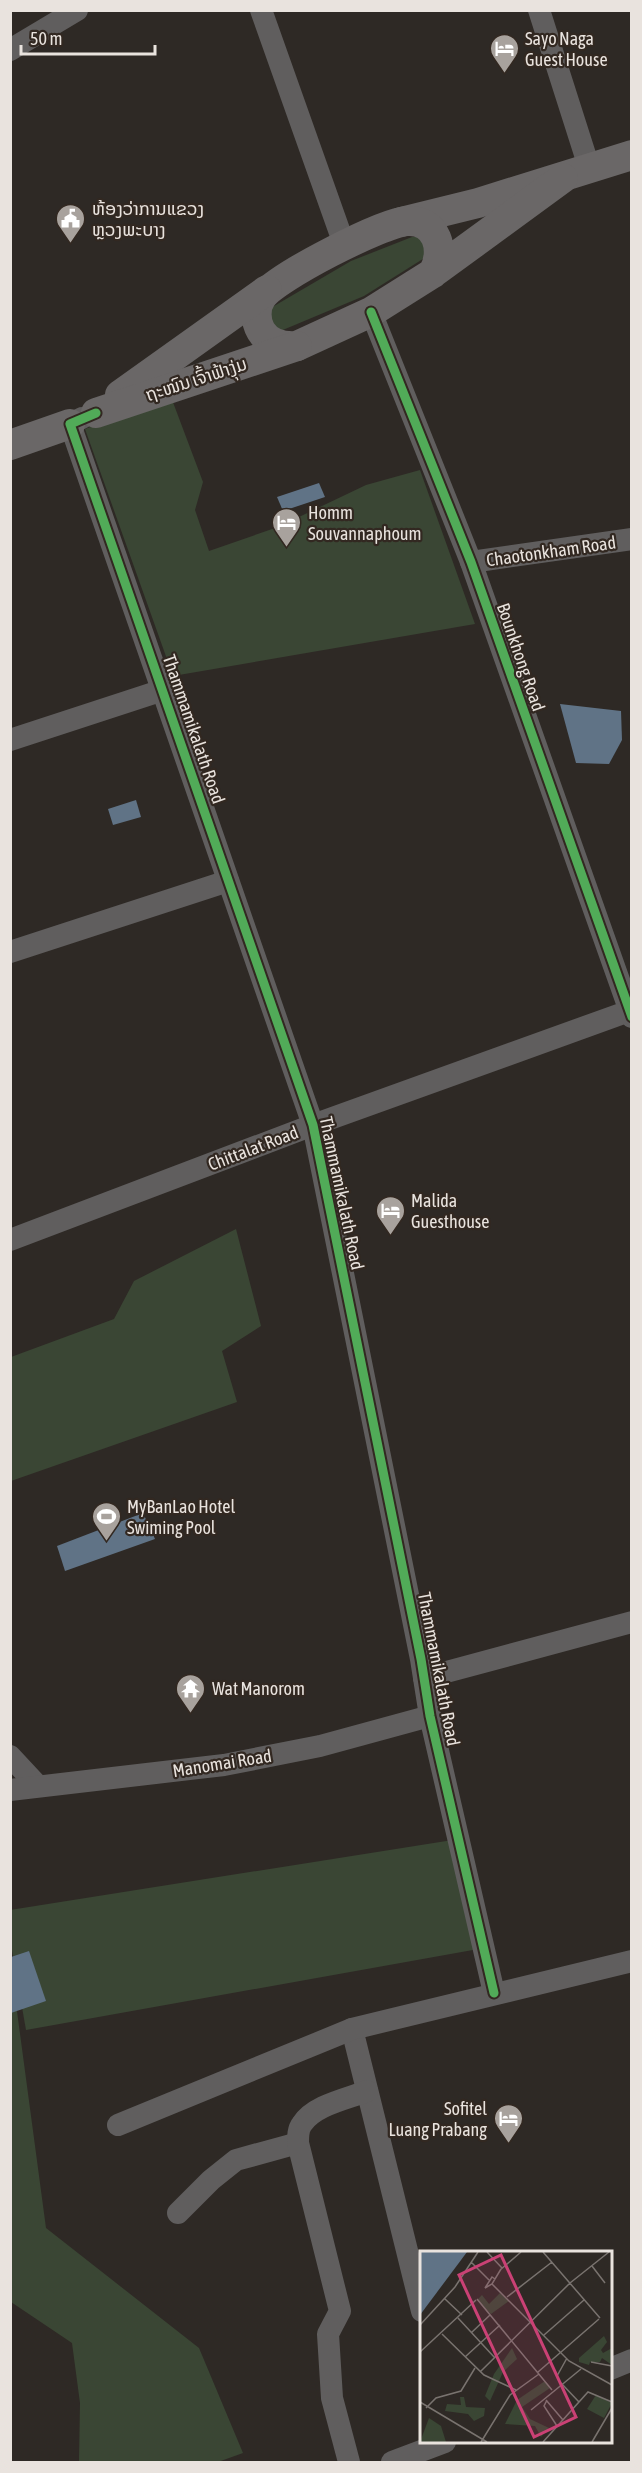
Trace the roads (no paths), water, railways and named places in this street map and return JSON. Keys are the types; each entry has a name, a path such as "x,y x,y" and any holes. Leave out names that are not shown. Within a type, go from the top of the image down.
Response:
{"main road":[{"name":"ຖະໜົນ ເຈົ້າຟ້າງຸ່ມ","path":"83,418 267,290 344,244 399,222 478,203 632,155"},
{"name":"ຖະໜົນ ເຈົ້າຟ້າງຸ່ມ","path":"83,418 297,346 370,312 433,273 576,172"},
{"path":"399,222 419,222 435,235 440,254 433,273"},
{"path":"267,290 256,310 261,331 277,345 297,346"},
{"path":"10,445 83,418"}],"street":[{"path":"10,50 77,10"},
{"path":"261,10 344,244"},
{"path":"538,10 576,172"},
{"name":"Bounkhong Road","path":"370,312 471,562 631,1013"},
{"name":"Thammamikalath Road","path":"83,418 164,690 313,1125 430,1716 494,1993"},
{"name":"Chaotonkham Road","path":"471,562 632,539"},
{"path":"10,740 164,690"},
{"path":"10,952 228,881"},
{"name":"Chittalat Road","path":"10,1240 313,1125 631,1013"},
{"path":"424,1678 632,1622"},
{"name":"Manomai Road","path":"10,1790 37,1785 224,1765 320,1746 430,1716"},
{"path":"10,1756 37,1785"},
{"path":"118,2125 352,2030 494,1993 632,1961"},
{"path":"352,2030 420,2303"},
{"path":"349,2463 332,2398 328,2334 340,2311 297,2143 300,2126 308,2116 367,2091"},
{"path":"178,2213 210,2180 236,2160 297,2143"},
{"path":"612,2368 632,2360"},
{"path":"392,2463 442,2443"}],"water":[{"path":"319,483 325,497 283,511 277,497"},
{"path":"560,704 621,711 622,740 609,764 576,763"},
{"path":"136,800 141,817 113,825 108,809"},
{"name":"MyBanLao Hotel Swiming Pool","path":"143,1513 155,1539 65,1571 57,1546"},
{"path":"29,1951 46,2001 11,2013 11,1957"}],"place":[{"name":"Sayo Naga Guest House","path":"504,74"},
{"name":"ຫ້ອງວ່າການແຂວງ ຫຼວງພະບາງ","path":"71,244"},
{"name":"Homm Souvannaphoum","path":"287,548"},
{"name":"Malida Guesthouse","path":"390,1236"},
{"name":"MyBanLao Hotel Swiming Pool","path":"106,1542"},
{"name":"Wat Manorom","path":"191,1714"},
{"name":"Sofitel Luang Prabang","path":"508,2144"}]}
